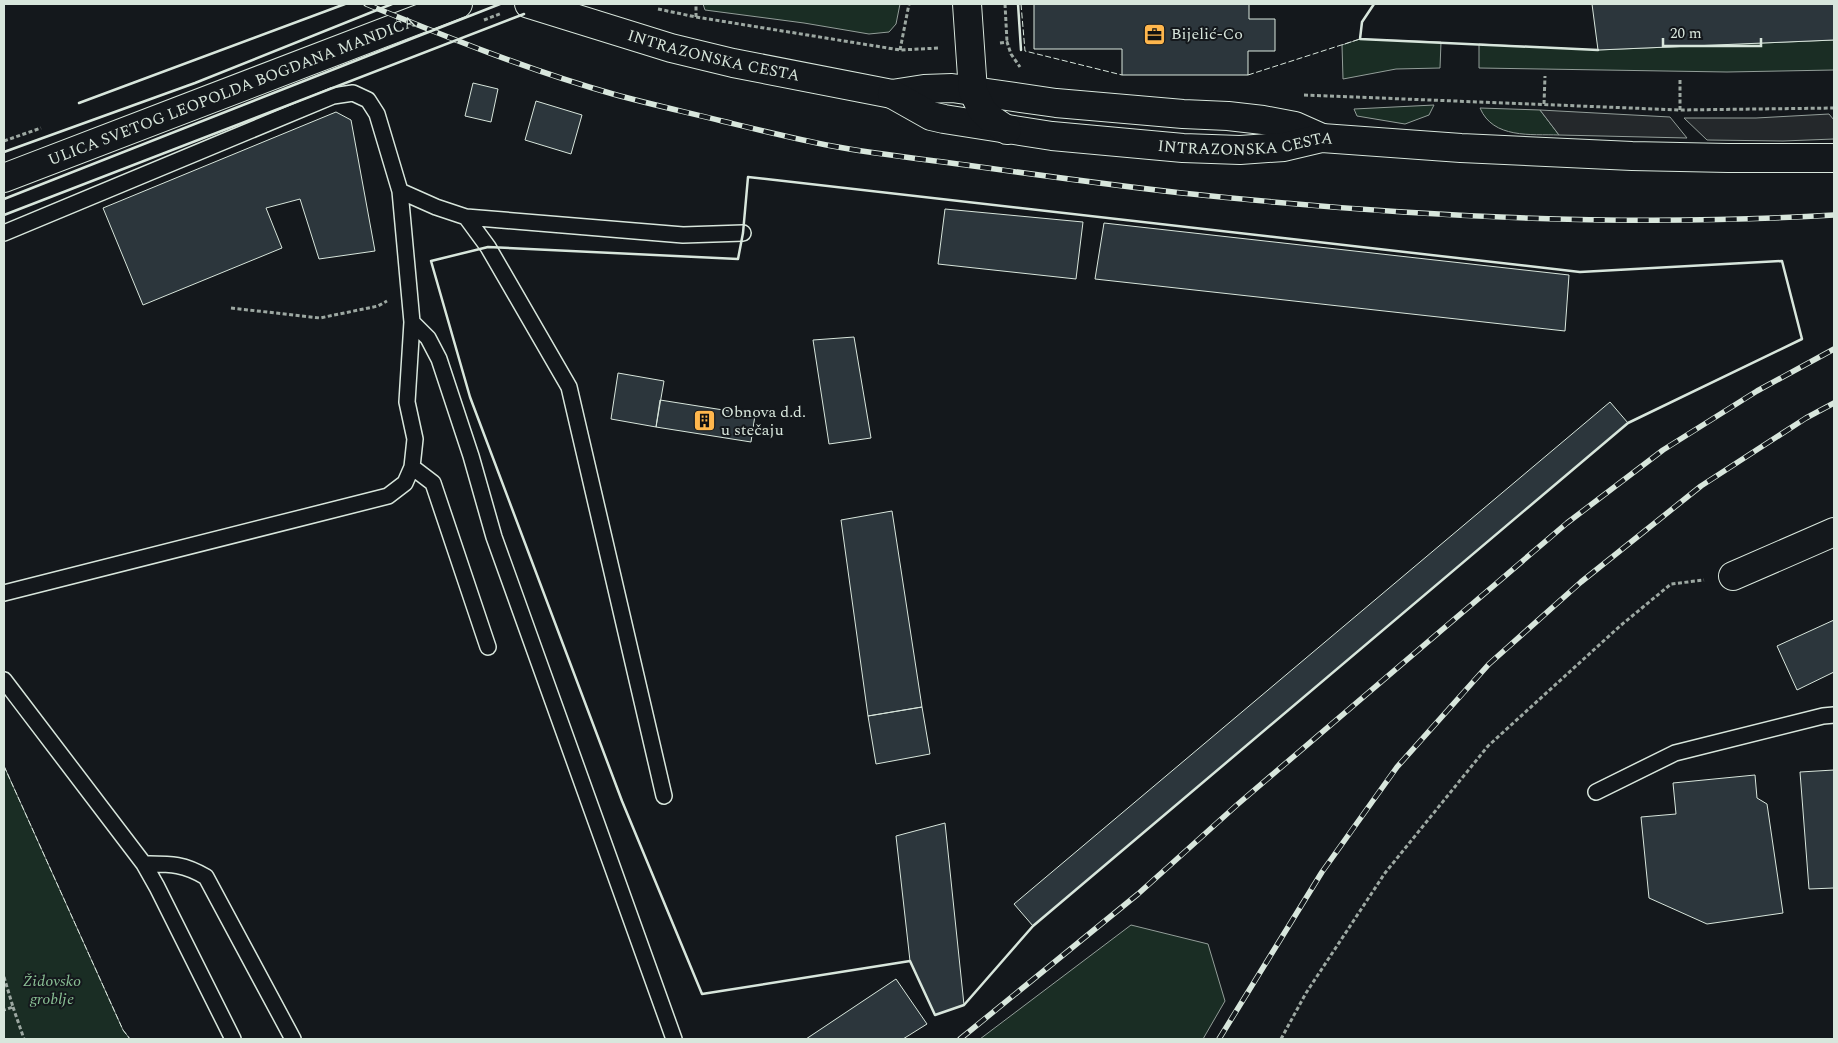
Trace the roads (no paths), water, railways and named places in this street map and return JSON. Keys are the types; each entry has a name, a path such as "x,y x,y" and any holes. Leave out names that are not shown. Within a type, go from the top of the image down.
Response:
{"street":[{"name":"ULICA SVETOG LEOPOLDA BOGDANA MANDIĆA","path":"4,178 458,4"},
{"path":"967,4 973,91 982,110 992,120 1007,130"},
{"name":"INTRAZONSKA CESTA","path":"535,6 672,48 733,63 892,94 931,116 1007,130 1173,147 1240,150 1284,147 1322,138"},
{"name":"INTRAZONSKA CESTA","path":"892,94 938,88 1056,103 1263,120 1295,126 1322,138"},
{"path":"1322,138 1461,148 1632,156 1834,158"},
{"path":"1733,576 1834,532"}],"lane":[{"path":"4,232 333,96 353,93 368,100 377,114 400,191 412,322 407,402 415,438 412,467 405,483 388,496 4,593"},
{"path":"400,191 436,208 466,217 682,235 743,233"},
{"path":"466,217 488,247 569,387 664,796"},
{"path":"412,322 428,338 439,359 471,456 494,538 674,1039"},
{"path":"412,467 433,483 488,647"},
{"path":"4,680 144,864 233,1039"},
{"path":"1596,792 1675,753 1823,716 1834,715"},
{"path":"144,864 190,867 206,877 293,1039"}],"railway":[{"path":"366,4 457,41 581,85 654,105 791,137 882,154 1182,193 1344,208 1508,218 1589,220 1753,219 1834,215"},
{"path":"960,1039 1138,894 1238,804 1567,523 1663,450 1757,391 1834,349"},
{"path":"1219,1039 1322,872 1397,767 1489,664 1581,582 1701,486 1806,418 1834,403"}],"place":[{"name":"Bijelić-Co","path":"1155,34"},
{"name":"Obnova d.d. u stečaju","path":"705,421"}],"park label":[{"name":"Židovsko groblje","path":"52,990"}]}
